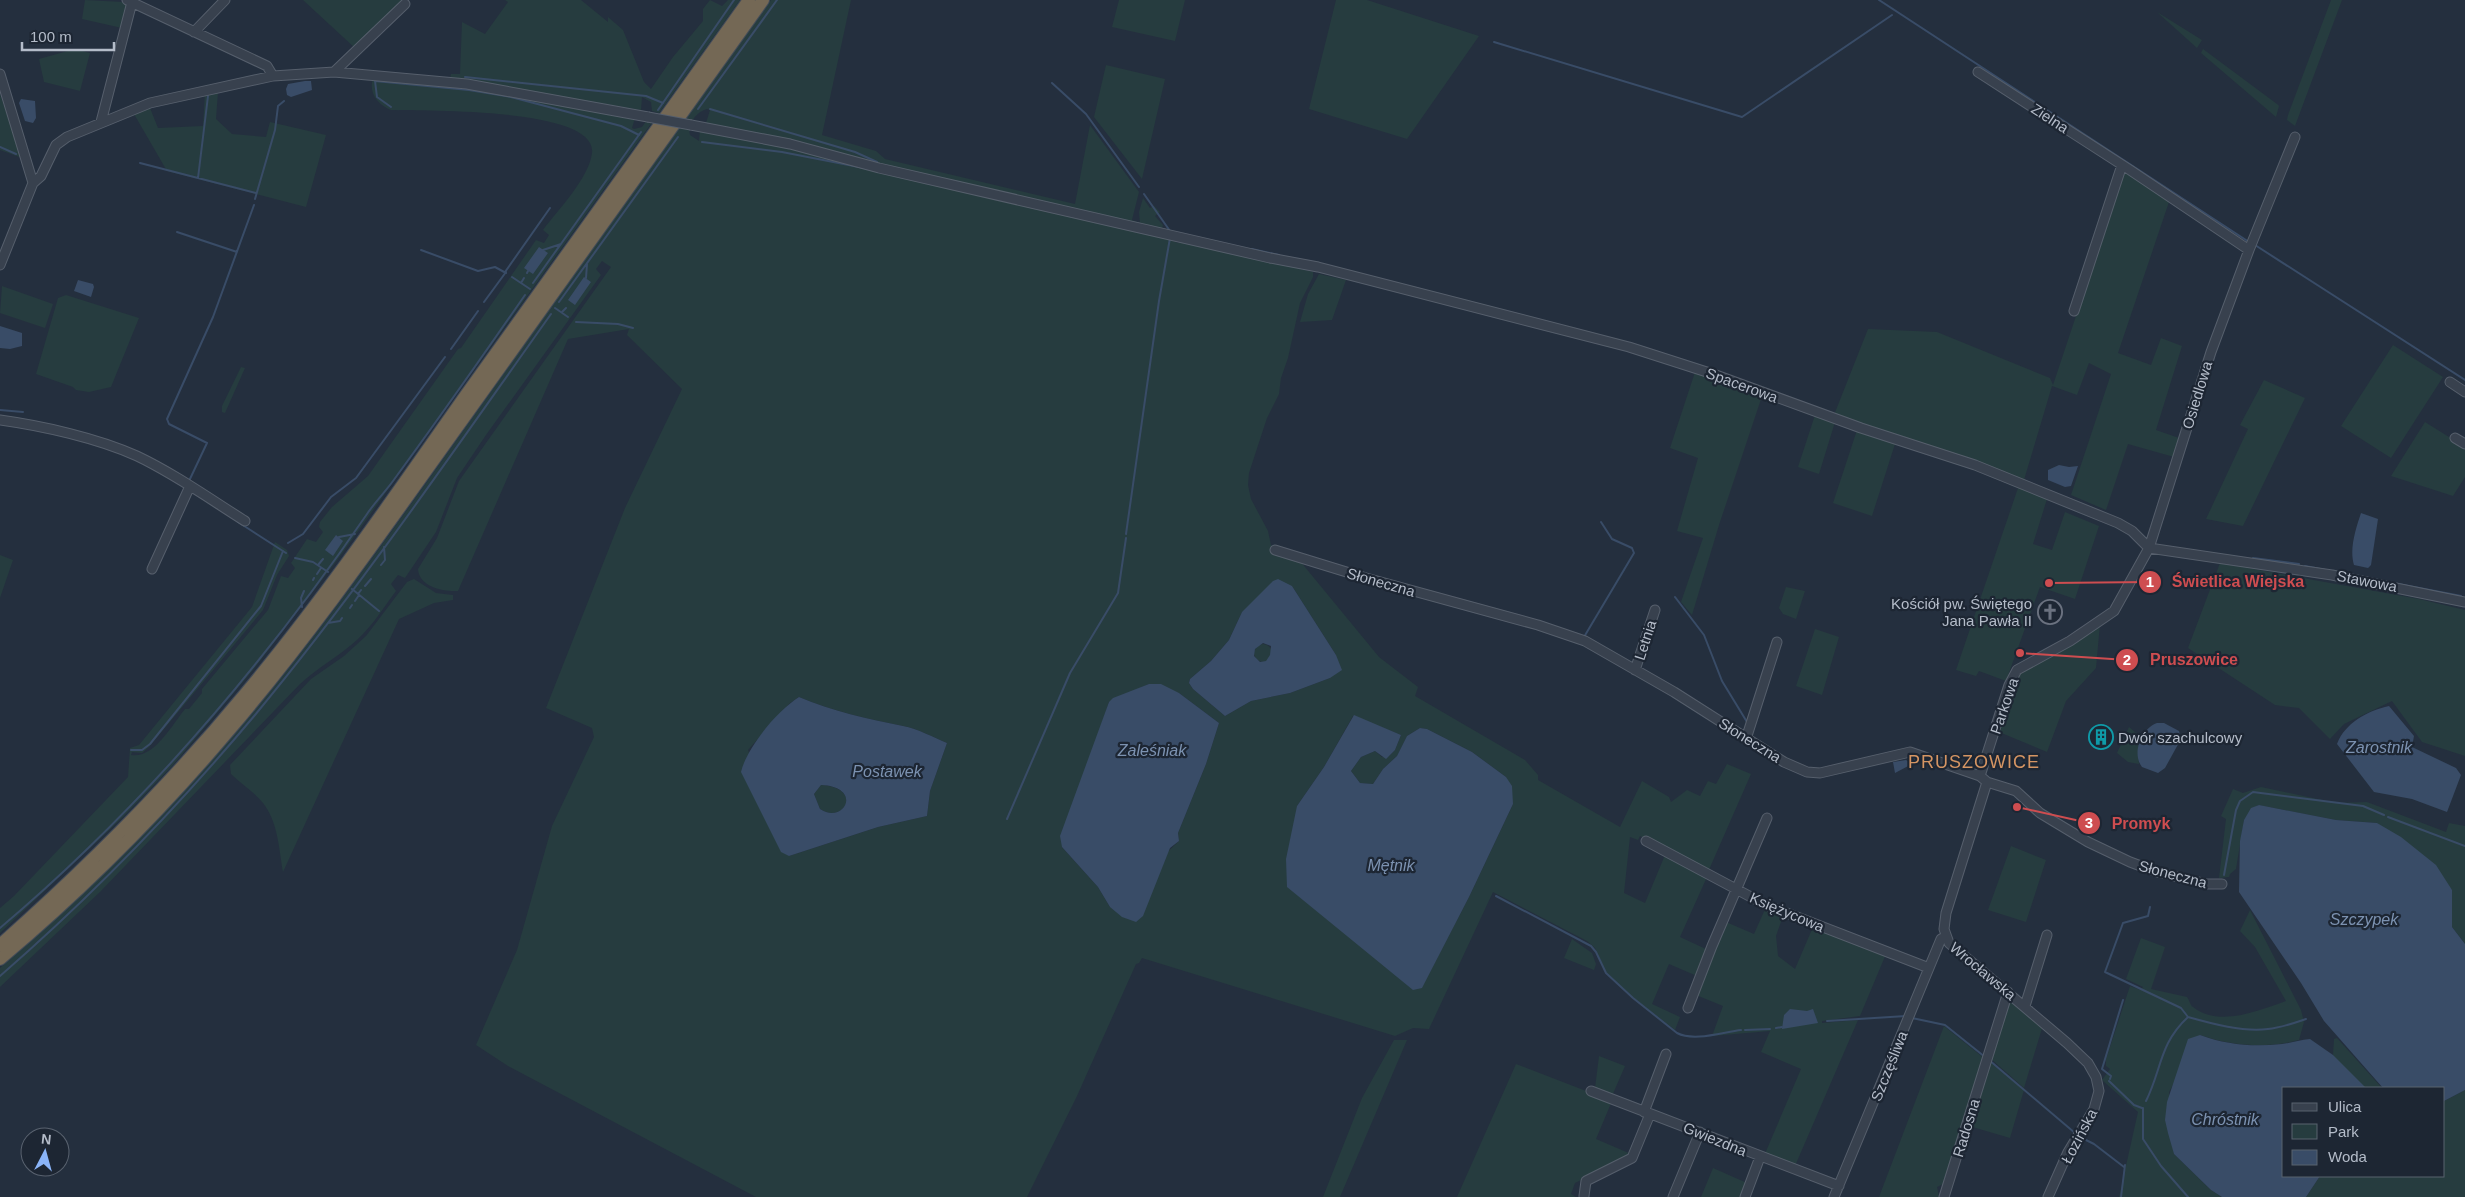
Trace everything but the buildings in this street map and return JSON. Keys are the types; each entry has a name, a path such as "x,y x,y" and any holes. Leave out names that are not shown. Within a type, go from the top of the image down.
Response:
{"highway":[{"path":"0,945 82,871 134,818 204,742 268,666 368,533 749,0"},
{"path":"0,959 87,881 149,818 226,734 297,647 378,538 763,0"}],"street":[{"path":"194,32 225,0"},
{"path":"101,122 130,1 268,66 273,76"},
{"path":"334,72 405,4"},
{"name":"Spacerowa","path":"0,265 33,183 41,176 60,141 101,122 150,103 273,76 334,72 467,84 790,144 887,170 1318,267 1546,324 1629,347 1713,374 1861,428 2012,479 2118,523 2132,531 2150,548"},
{"name":"Zielna","path":"1978,72 2250,248"},
{"path":"0,74 33,183"},
{"name":"Osiedlowa","path":"2150,548 2211,352 2250,248 2295,137"},
{"path":"2074,312 2122,165"},
{"path":"2450,382 2465,392"},
{"path":"0,420 37,427 125,451 190,486 245,521"},
{"path":"2456,438 2465,444"},
{"path":"152,569 190,486"},
{"name":"Stawowa","path":"2150,548 2332,575 2465,602"},
{"name":"Parkowa","path":"1984,779 2009,685 2017,670 2070,641 2114,611 2150,548"},
{"name":"Słoneczna","path":"1275,550 1366,578 1538,624 1585,641 1636,670 1784,762 1812,773 1910,752 2016,791 2040,813 2088,842 2137,865 2207,884 2222,884"},
{"name":"Letnia","path":"1636,670 1655,610"},
{"path":"1746,739 1777,642"},
{"name":"Wrocławska","path":"1984,779 1946,913 1945,937 1959,953 2025,1006 2088,1063 2095,1073"},
{"path":"1646,841 1736,890 1767,818"},
{"name":"Księżycowa","path":"1688,1008 1736,890 1800,920 1929,968"},
{"path":"2025,1006 2047,935"},
{"name":"Szczęśliwa","path":"1834,1197 1941,939 1945,937"},
{"name":"Radosna","path":"1944,1197 2008,992"},
{"path":"1584,1196 1586,1181 1632,1158 1666,1054"},
{"name":"Łozińska","path":"2048,1197 2068,1152 2089,1119 2097,1102 2099,1091 2095,1073"},
{"name":"Gwiezdna","path":"1591,1091 1839,1186"},
{"path":"1673,1197 1700,1132"},
{"path":"1745,1197 1760,1157"}],"green space":[{"path":"85,0 123,2 127,5 122,28 82,19"},
{"path":"303,0 406,0 356,49"},
{"path":"505,0 581,0 608,22 608,17 623,30 644,82 651,89 673,57 703,21 703,9 710,0 722,6 728,0 740,0 659,113 652,111 651,102 642,97 641,110 450,78 451,74 460,74 462,22 485,34 508,2"},
{"path":"771,0 851,0 822,135 876,151 885,159 1075,204 1090,125 1139,192 1132,220 1140,223 1139,212 1143,198 1150,208 1154,206 1160,212 1155,216 1163,225 1162,229 1144,225 1171,237 1170,240 1178,243 1181,240 1313,272 1313,277 1300,303 1288,358 1281,378 1279,394 1267,418 1249,473 1248,485 1251,499 1268,531 1271,545 1300,561 1379,657 1418,687 1415,696 1525,760 1538,775 1538,780 1620,827 1642,781 1669,797 1671,802 1687,790 1700,796 1708,781 1716,784 1727,764 1751,774 1708,872 1640,836 1638,840 1630,837 1624,893 1645,903 1665,855 1707,877 1680,937 1708,950 1697,976 1669,964 1652,1004 1680,1017 1675,1030 1635,999 1606,972 1595,948 1587,941 1493,892 1429,1029 1413,1028 1395,1036 1142,958 1136,964 1077,1096 1027,1197 756,1197 508,1066 476,1045 517,950 552,826 594,737 592,728 546,708 625,508 682,389 627,335 629,329 568,339 458,591 446,591 427,584 419,575 418,569 437,538 459,481 611,267 602,261 596,269 601,275 457,478 436,532 405,578 398,575 391,584 396,591 369,628 351,645 300,684 100,892 0,987 0,968 87,890 169,807 222,749 292,664 392,531","holes":["710,110 706,123 803,142 861,159 700,129 699,141 690,135 689,131 693,119 703,111","1292,586 1336,655 1330,678 1290,693 1251,701 1225,716 1193,689 1189,683 1190,679 1211,661 1229,640 1242,612","1149,684 1179,693 1219,723 1206,764 1178,833 1179,841 1110,907 1098,887 1062,847 1109,702","799,697 850,714 914,729 947,743 930,791 927,816 878,827 789,856 748,750 790,703","1353,716 1401,735 1395,750 1389,756 1382,757 1375,751 1361,757 1351,771 1360,783 1373,784 1383,769 1397,756 1407,736 1420,728 1427,729 1472,752 1506,777 1513,804 1469,897 1422,987 1297,806 1324,767"]},
{"path":"1119,0 1185,0 1175,41 1112,27"},
{"path":"1336,0 1367,0 1479,36 1407,139 1309,109"},
{"path":"2331,0 2342,0 2295,126 2287,120 2288,115"},
{"path":"2157,12 2202,40 2197,48"},
{"path":"75,49 90,53 80,91 44,82 39,59"},
{"path":"2203,49 2277,104 2279,106 2276,117 2201,53"},
{"path":"1106,65 1165,79 1142,179 1094,117"},
{"path":"373,78 454,85 635,118 632,128 634,129 642,127 647,120 653,121 338,559 253,670 173,765 124,816 0,933 0,908 14,896 128,777 130,748 139,745 252,607 275,542 287,550 289,556 277,575 263,610 149,747 142,753 132,752 131,755 139,755 147,752 162,740 185,709 189,709 202,693 202,689 268,610 281,576 288,578 295,568 291,563 307,539 316,542 323,532 319,527 320,522 332,507 368,476 458,349 461,348 536,240 544,243 549,235 543,230 572,193 590,163 592,153 586,138 567,127 539,119 505,115 391,110 375,98 372,89"},
{"path":"205,92 218,92 216,119 232,134 266,137 270,122 326,135 306,207 167,171 134,114 150,108 158,128 203,126"},
{"path":"0,94 20,153 22,158 0,150"},
{"path":"2125,169 2170,199 2118,353 2151,365 2161,338 2182,346 2156,430 2179,438 2174,457 2128,444 2106,510 2071,495 2111,374 2089,363 2077,395 2052,386 2024,480 1921,443 1834,415 1868,329 1937,332 2050,378 2053,385"},
{"path":"1319,274 1346,280 1332,320 1300,322 1308,294"},
{"path":"2,286 53,304 45,328 0,313"},
{"path":"66,295 139,318 111,387 89,392 76,390 73,387 36,374 58,298"},
{"path":"2393,345 2443,377 2391,458 2341,426"},
{"path":"241,367 245,368 225,413 222,412 222,406"},
{"path":"1695,372 1762,396 1719,525 1692,615 1681,602 1703,538 1677,531 1698,458 1670,448"},
{"path":"2264,380 2305,398 2243,526 2206,519 2248,429 2240,425"},
{"path":"1815,415 1835,422 1819,474 1798,467"},
{"path":"2425,422 2465,447 2465,477 2453,496 2391,476"},
{"path":"1857,430 1895,444 1872,516 1833,503"},
{"path":"1977,468 2047,499 2033,544 2052,550 2065,512 2099,526 2075,599 2040,587 2006,681 1979,671 1976,676 1956,670 2018,488 1976,470"},
{"path":"0,555 13,560 0,598"},
{"path":"2220,563 2419,599 2465,610 2465,756 2422,742 2392,701 2344,724 2330,739 2299,708 2275,705 2188,648"},
{"path":"414,579 436,593 453,595 453,600 434,603 399,619 283,872 275,827 268,810 259,799 231,774 230,765 311,679 344,656 366,636 407,582"},
{"path":"1786,587 1805,591 1796,619 1783,614 1779,608"},
{"path":"2100,624 2096,668 2066,701 2047,752 1999,732 2008,695 2022,671"},
{"path":"1815,629 1839,637 1822,695 1796,686"},
{"path":"1263,644 1269,647 1272,653 1269,659 1263,662 1257,659 1254,653 1257,647"},
{"path":"2129,727 2142,738 2138,747 2139,764 2128,762 2117,753"},
{"path":"821,785 843,792 846,804 842,809 829,813 820,809 814,794"},
{"path":"2261,787 2336,803 2367,802 2446,832 2449,823 2465,826 2465,944 2452,927 2452,890 2377,823 2336,820 2258,805 2244,820 2236,869 2229,877 2219,878 2226,819 2221,816 2233,789 2243,793"},
{"path":"2011,846 2046,860 2026,922 1988,910"},
{"path":"1766,907 1783,916 1776,936 1778,956 1795,969 1813,927 1886,954 1860,1016 1822,1021 1822,1023 1858,1020 1795,1166 1764,1156 1801,1069 1761,1052 1770,1031 1712,1036 1723,1006 1696,995 1726,922 1754,934"},
{"path":"2250,910 2301,1010 2304,1022 2299,1040 2274,1045 2249,1045 2224,1042 2200,1035 2169,1092 2174,1154 2211,1190 2222,1197 2119,1197 2138,1112 2102,1080 2110,1069 2106,1066 2106,1059 2130,986 2141,990 2143,987 2126,979 2141,938 2165,947 2151,989 2187,997 2193,1007 2203,1013 2215,1016 2227,1017 2252,1012 2286,1001 2255,947 2240,931"},
{"path":"1572,939 1592,953 1596,964 1594,970 1564,958"},
{"path":"2009,996 2043,1025 2024,1088 1990,1058"},
{"path":"1944,1026 1985,1059 1947,1178 1943,1184 1937,1187 1939,1197 1879,1197"},
{"path":"2337,1038 2381,1087 2363,1087 2336,1061 2333,1055 2334,1039"},
{"path":"1394,1040 1407,1040 1340,1197 1323,1197 1362,1098"},
{"path":"1599,1056 1625,1066 1612,1096 1595,1088"},
{"path":"1989,1061 2024,1090 2010,1138 1969,1126"},
{"path":"1516,1064 1612,1101 1596,1139 1631,1154 1630,1156 1575,1183 1571,1194 1576,1197 1457,1197"},
{"path":"2465,1090 2465,1197 2306,1197 2319,1177 2445,1177 2445,1100"},
{"path":"1713,1168 1747,1183 1741,1197 1701,1197"}],"water":[{"path":"311,81 312,90 291,97 287,95 286,89 288,84"},
{"path":"21,99 35,101 36,118 33,123 25,121 19,103"},
{"path":"539,247 548,253 533,274 524,268"},
{"path":"584,277 591,282 575,305 568,300"},
{"path":"78,280 93,284 91,297 74,291"},
{"path":"0,326 22,333 22,346 10,349 0,348"},
{"path":"2059,465 2078,466 2071,486 2065,487 2048,480 2048,470"},
{"path":"2361,513 2378,519 2371,565 2368,568 2354,565 2352,552"},
{"path":"336,535 343,541 333,556 325,550"},
{"path":"1278,579 1292,586 1336,655 1342,670 1330,678 1290,693 1251,701 1225,716 1193,689 1189,683 1190,679 1211,661 1229,640 1242,612 1273,581","holes":["1263,643 1271,646 1270,655 1266,661 1260,662 1254,656 1255,649"]},
{"name":"Zaleśniak","path":"1149,684 1161,684 1179,693 1219,723 1206,764 1178,833 1179,841 1170,848 1143,916 1136,922 1122,917 1110,907 1098,887 1062,847 1060,836 1109,702 1113,698"},
{"name":"Postawek","path":"799,697 850,714 914,729 947,743 930,791 927,816 878,827 789,856 781,852 741,772 744,762 756,741 790,703","holes":["821,785 834,787 842,792 846,798 846,804 842,809 829,813 820,809 814,794"]},
{"name":"Zarostnik","path":"2389,706 2414,736 2412,747 2456,768 2461,775 2447,812 2412,799 2374,792 2337,744 2351,724 2373,711"},
{"name":"Mętnik","path":"1354,715 1401,735 1395,750 1386,759 1375,751 1361,757 1351,771 1360,783 1373,784 1383,769 1397,756 1407,736 1420,728 1427,729 1472,752 1506,777 1512,786 1513,804 1469,897 1422,988 1413,990 1287,887 1286,859 1297,806 1324,767"},
{"path":"2157,723 2164,723 2179,731 2181,739 2165,768 2158,773 2142,767 2138,755 2138,748 2143,735"},
{"path":"1906,760 1912,764 1895,773 1893,762"},
{"name":"Szczypek","path":"2259,805 2336,820 2377,823 2401,837 2436,865 2452,890 2452,927 2465,944 2465,1090 2445,1100 2445,1087 2382,1087 2324,1021 2301,983 2239,892 2240,841 2244,820 2251,808"},
{"path":"1790,1009 1807,1011 1813,1009 1818,1023 1782,1029 1784,1015"},
{"name":"Chróstnik","path":"2200,1035 2230,1043 2261,1045 2282,1044 2310,1039 2333,1055 2365,1087 2282,1087 2282,1177 2319,1177 2306,1197 2222,1197 2211,1190 2174,1154 2165,1120 2167,1102 2188,1039"}],"waterway":[{"path":"658,110 734,0"},
{"path":"698,109 777,0"},
{"path":"1879,0 2249,242"},
{"path":"1494,42 1742,117 1892,15"},
{"path":"465,77 646,96 663,103"},
{"path":"391,107 377,97 375,81 469,90 511,97 621,126 639,135"},
{"path":"1052,83 1086,114 1139,187"},
{"path":"198,178 208,96"},
{"path":"255,199 275,130 278,106 284,101"},
{"path":"710,109 855,152 877,162"},
{"path":"533,283 641,132"},
{"path":"559,302 678,137"},
{"path":"702,142 782,152 864,168"},
{"path":"0,147 16,154"},
{"path":"140,163 256,193"},
{"path":"1144,194 1170,231"},
{"path":"189,481 207,443 169,424 167,419 213,317 254,205"},
{"path":"505,272 550,208"},
{"path":"177,232 237,252"},
{"path":"1126,534 1159,301 1170,238"},
{"path":"543,250 561,244"},
{"path":"2255,245 2465,380"},
{"path":"1252,249 1279,255"},
{"path":"421,250 478,271 495,267 506,273"},
{"path":"586,278 587,264"},
{"path":"484,302 506,272"},
{"path":"512,277 530,289"},
{"path":"521,283 524,278"},
{"path":"0,928 52,882 151,785 242,681 327,571 393,481 525,295"},
{"path":"555,308 568,317"},
{"path":"562,312 566,308"},
{"path":"451,349 478,311"},
{"path":"0,976 67,915 132,851 195,784 255,715 370,567 551,314"},
{"path":"576,322 618,324 633,328"},
{"path":"288,543 303,534 331,497 356,478 445,357"},
{"path":"0,410 23,412"},
{"path":"238,522 286,553"},
{"path":"1584,637 1634,553 1632,548 1612,539 1601,522"},
{"path":"339,537 355,534"},
{"path":"1007,819 1070,673 1118,593 1126,538"},
{"path":"381,565 385,560 384,547"},
{"path":"131,750 142,750 150,744 261,606 283,551"},
{"path":"295,558 313,562 328,572"},
{"path":"2253,558 2299,564"},
{"path":"318,565 323,559"},
{"path":"2305,566 2461,596"},
{"path":"317,574 321,568"},
{"path":"365,586 371,579"},
{"path":"352,589 379,611"},
{"path":"358,594 361,590"},
{"path":"302,607 301,598 304,591"},
{"path":"355,601 359,595"},
{"path":"1675,597 1704,635 1722,681 1747,722"},
{"path":"328,623 340,621 342,618"},
{"path":"2224,875 2236,810 2240,801 2253,792 2363,806 2384,815"},
{"path":"2388,817 2465,846"},
{"path":"1496,896 1591,946 1606,973 1633,998 1677,1033 1684,1036 1700,1037 1741,1030"},
{"path":"2150,907 2148,916 2123,923 2105,972 2181,1008 2188,1017"},
{"path":"2110,1079 2111,1076 2102,1069 2123,1000"},
{"path":"1827,1021 1906,1016"},
{"path":"2146,1101 2166,1047 2171,1037 2188,1017 2228,1027 2258,1030 2278,1028 2306,1019"},
{"path":"1912,1018 1945,1025 1985,1057"},
{"path":"1776,1028 1782,1027"},
{"path":"1745,1030 1770,1029"},
{"path":"1989,1060 2075,1133"},
{"path":"2109,1081 2134,1105 2142,1108"},
{"path":"2143,1108 2143,1139 2161,1166 2188,1197"},
{"path":"2082,1138 2094,1144 2124,1167"},
{"path":"2121,1197 2125,1165"}],"place":[{"name":"Świetlica Wiejska","path":"2049,583"},
{"name":"Kościół pw. Świętego Jana Pawła II","path":"2050,612"},
{"name":"Pruszowice","path":"2020,653"},
{"name":"Dwór szachulcowy","path":"2101,737"},
{"name":"Promyk","path":"2017,807"}],"district":[{"name":"PRUSZOWICE","path":"1974,762"}]}
